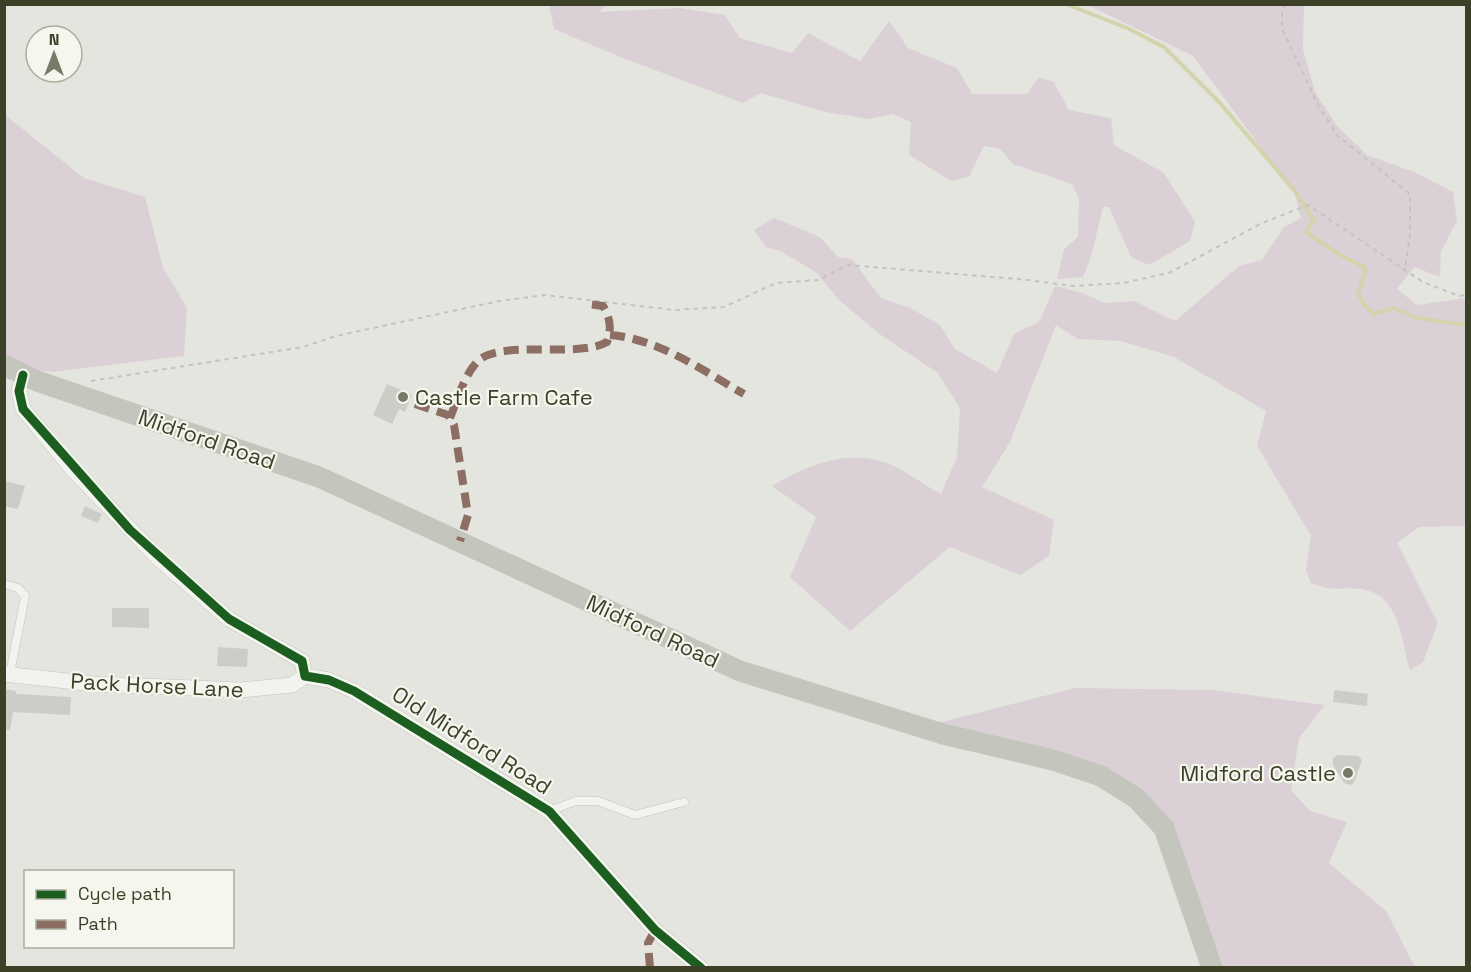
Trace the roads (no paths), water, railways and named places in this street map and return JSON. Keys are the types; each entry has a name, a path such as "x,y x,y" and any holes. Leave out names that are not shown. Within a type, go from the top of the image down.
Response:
{"main road":[{"name":"Midford Road","path":"14,370 319,477 740,671 943,734 1053,760 1101,776 1136,798 1164,828 1212,968"}],"street":[{"path":"14,370 23,409 73,470 130,531 229,619 302,661 305,676"},
{"name":"Pack Horse Lane","path":"7,674 94,684 241,690 292,685 305,676"},
{"name":"Old Midford Road","path":"305,676 329,680 354,691 549,811 655,930 701,968"}],"lane":[{"path":"4,584 18,588 25,596 7,674"},
{"path":"549,811 576,801 598,801 641,814 684,802"}],"waterway":[{"path":"1066,4 1127,28 1164,47 1219,102 1294,190 1314,220 1306,232 1338,254 1366,268 1358,294 1364,305 1374,314 1394,308 1417,318 1466,325"}],"place":[{"name":"Castle Farm Cafe","path":"403,397"},
{"name":"Midford Castle","path":"1348,773"}]}
